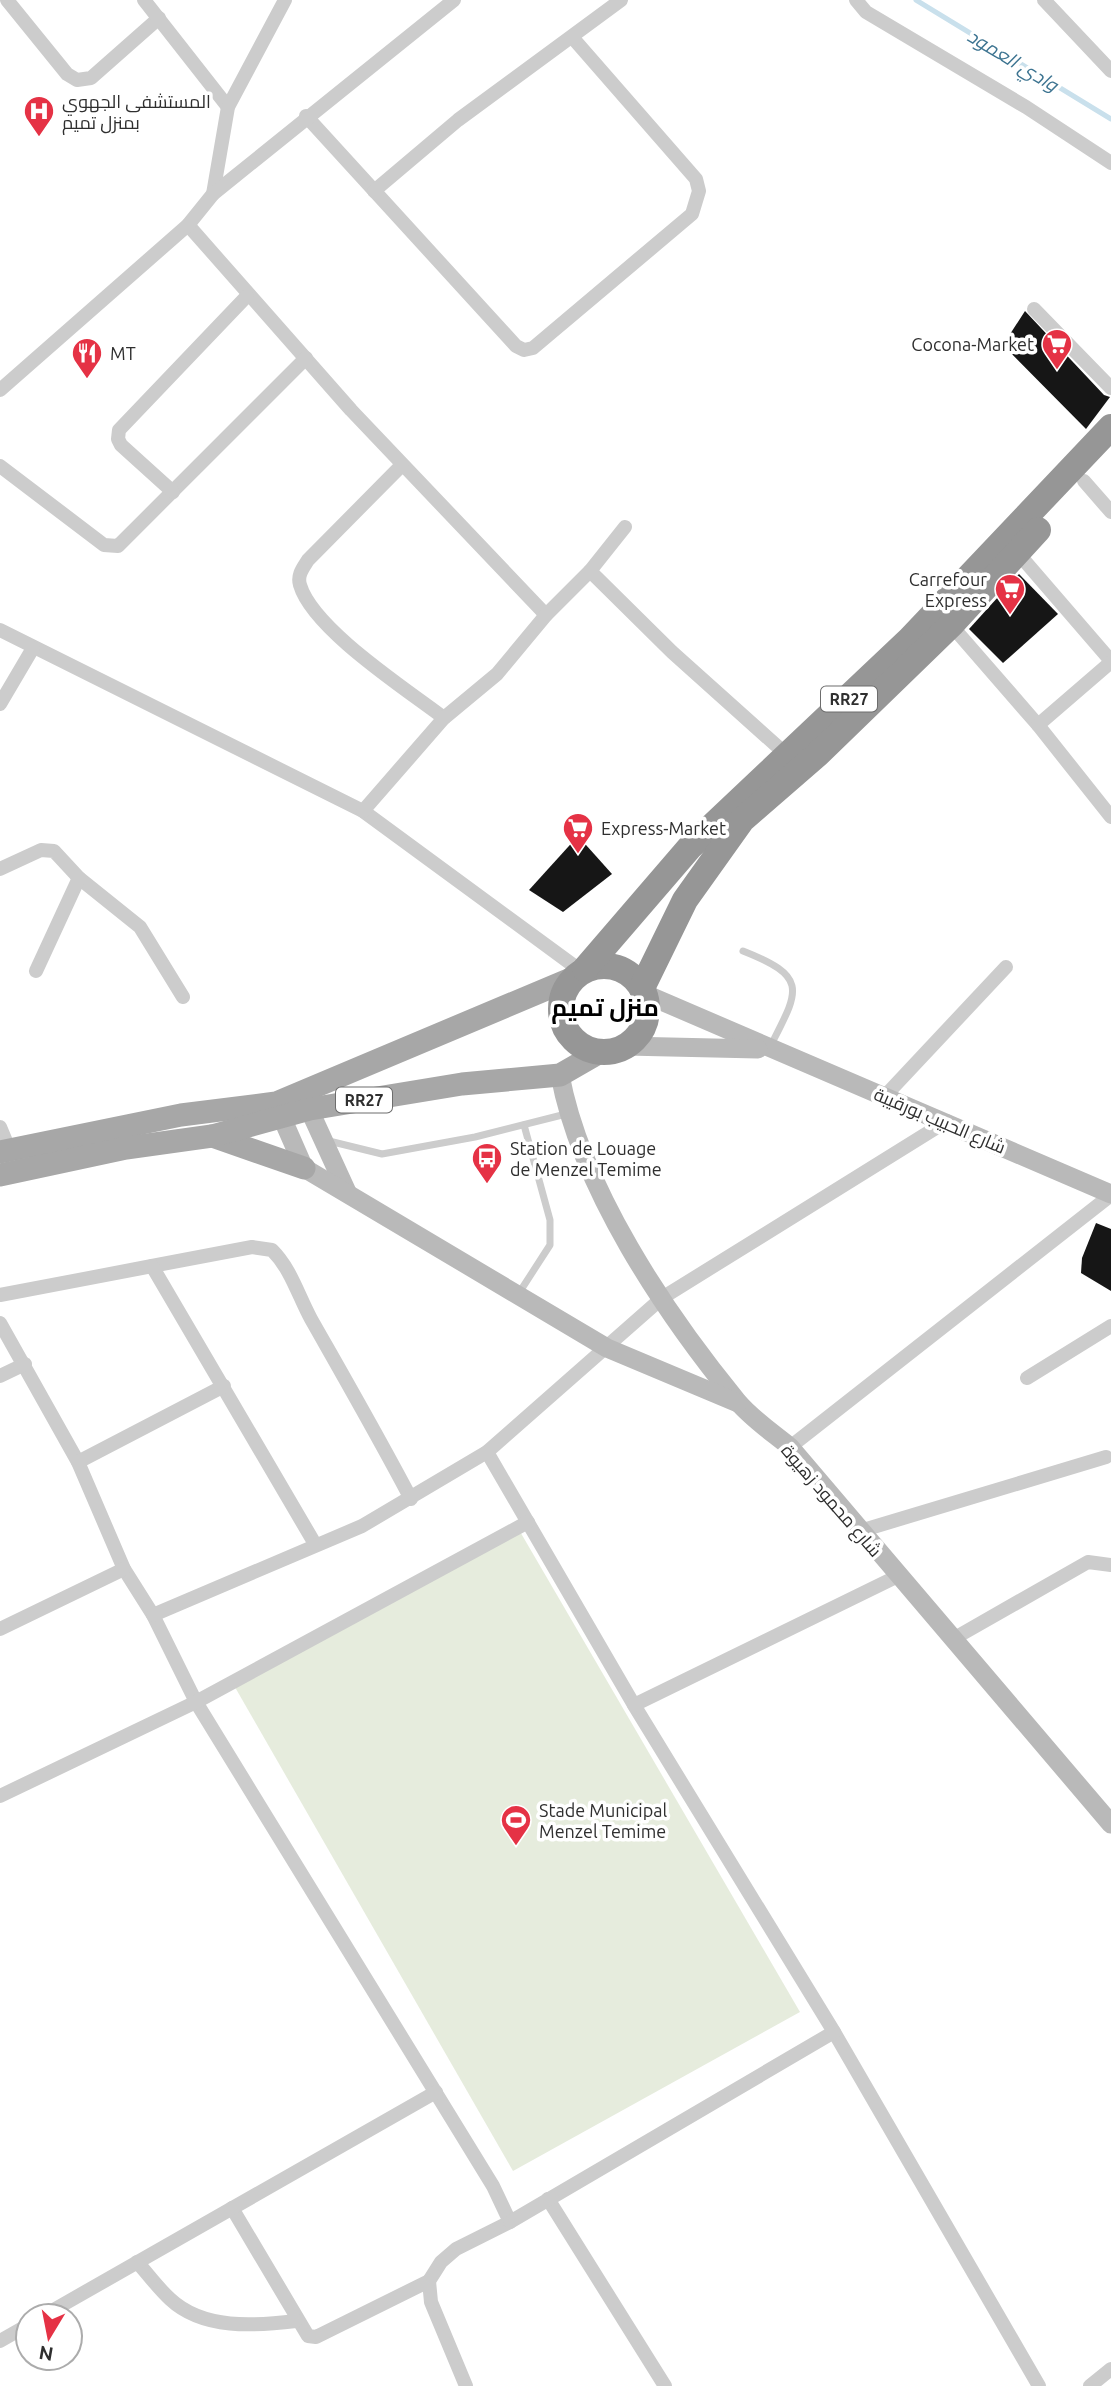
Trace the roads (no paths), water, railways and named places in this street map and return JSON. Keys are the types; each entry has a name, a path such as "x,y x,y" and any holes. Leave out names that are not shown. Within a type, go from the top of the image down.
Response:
{"highway":[{"name":"RR27","path":"1111,427 910,639 690,847 579,973 560,1003 563,1024 574,1041 600,1052 626,1046 645,1023 644,991 685,900 742,820 818,754 951,625 1111,451"},
{"name":"RR27","path":"579,973 597,965 623,970 644,991"}],"main road":[{"name":"RR27","path":"0,1175 126,1148 212,1136 306,1102 579,973"},
{"name":"شارع الحبيب بورقيبة","path":"644,991 768,1049 947,1121 1111,1195"},
{"name":"شارع الحبيب بورقيبة","path":"626,1046 768,1049"},
{"name":"RR27","path":"306,1102 560,1075 600,1052"},
{"name":"شارع محمود زهيوة","path":"560,1075 567,1114 621,1233 662,1297 739,1403 790,1447 1111,1824"},
{"path":"306,1102 347,1192"},
{"name":"RR27","path":"5,1151 181,1115 278,1110"},
{"path":"278,1110 304,1168"},
{"path":"212,1136 304,1168 607,1348 739,1403"}],"street":[{"path":"7,0 67,74 77,80 91,78 159,18"},
{"path":"144,0 229,107"},
{"path":"213,194 229,107 285,0"},
{"path":"0,390 188,225 213,194 306,116 454,0"},
{"path":"374,191 458,120 621,0"},
{"path":"856,0 866,12 1026,107 1111,163"},
{"path":"1044,0 1111,71"},
{"path":"306,116 516,346 524,350 543,340 692,214 699,191 696,179 572,37"},
{"path":"188,225 247,296 402,465 547,615"},
{"path":"173,492 121,445 119,430 247,296"},
{"path":"1034,309 1111,388"},
{"path":"0,466 104,545 112,547 128,539 306,358"},
{"path":"402,465 309,561 300,573 299,584 334,633 443,718"},
{"path":"1084,481 1111,512"},
{"path":"363,811 443,718 497,674 547,615 590,571 625,527"},
{"path":"1017,552 1111,661 1038,725"},
{"path":"590,571 672,652 788,755"},
{"path":"951,625 1038,725 1111,817"},
{"path":"0,630 363,811 579,973"},
{"path":"0,704 33,648"},
{"path":"0,869 41,850 54,851 79,878 140,927 183,997"},
{"path":"36,971 79,878"},
{"path":"885,1096 1006,967"},
{"path":"153,1615 362,1526 411,1499 487,1451 662,1297 947,1121"},
{"path":"0,1127 5,1151"},
{"path":"790,1447 1111,1195"},
{"path":"0,1295 252,1247 272,1250 290,1274 311,1318 366,1412 411,1499"},
{"path":"152,1266 315,1544"},
{"path":"0,1323 78,1462 124,1569 153,1615 196,1702 493,2186 510,2222"},
{"path":"1027,1378 1111,1326"},
{"path":"0,1376 25,1364"},
{"path":"78,1462 224,1386"},
{"path":"487,1451 634,1705 834,2032 1039,2386"},
{"path":"860,1531 1106,1458"},
{"path":"0,1796 196,1702 527,1521"},
{"path":"953,1639 1088,1562 1111,1565"},
{"path":"0,1629 124,1569"},
{"path":"634,1705 898,1576"},
{"path":"232,2208 296,2321 308,2336 316,2337 429,2281 441,2262 456,2249 510,2222 834,2032"},
{"path":"67,2302 436,2092"},
{"path":"548,2199 665,2386"},
{"path":"137,2262 172,2301 209,2320 253,2326 296,2321"},
{"path":"429,2281 431,2302 466,2386"},
{"path":"1090,2386 1111,2369"}],"lane":[{"path":"743,951 775,964 793,983 794,998 768,1049"},
{"path":"321,1138 382,1154 567,1114"},
{"path":"517,1296 550,1245 550,1220 524,1125"}],"waterway":[{"name":"وادي العمود","path":"916,0 1111,119"}],"place":[{"name":"المستشفى الجهوي بمنزل تميم","path":"39,138"},
{"name":"Cocona-Market","path":"1057,371"},
{"name":"MT","path":"87,380"},
{"name":"Carrefour Express","path":"1010,616"},
{"name":"Express-Market","path":"578,855"},
{"name":"Station de Louage de Menzel Temime","path":"487,1185"},
{"name":"Stade Municipal Menzel Temime","path":"516,1847"}],"district":[{"name":"منزل تميم","path":"605,1007"}]}
